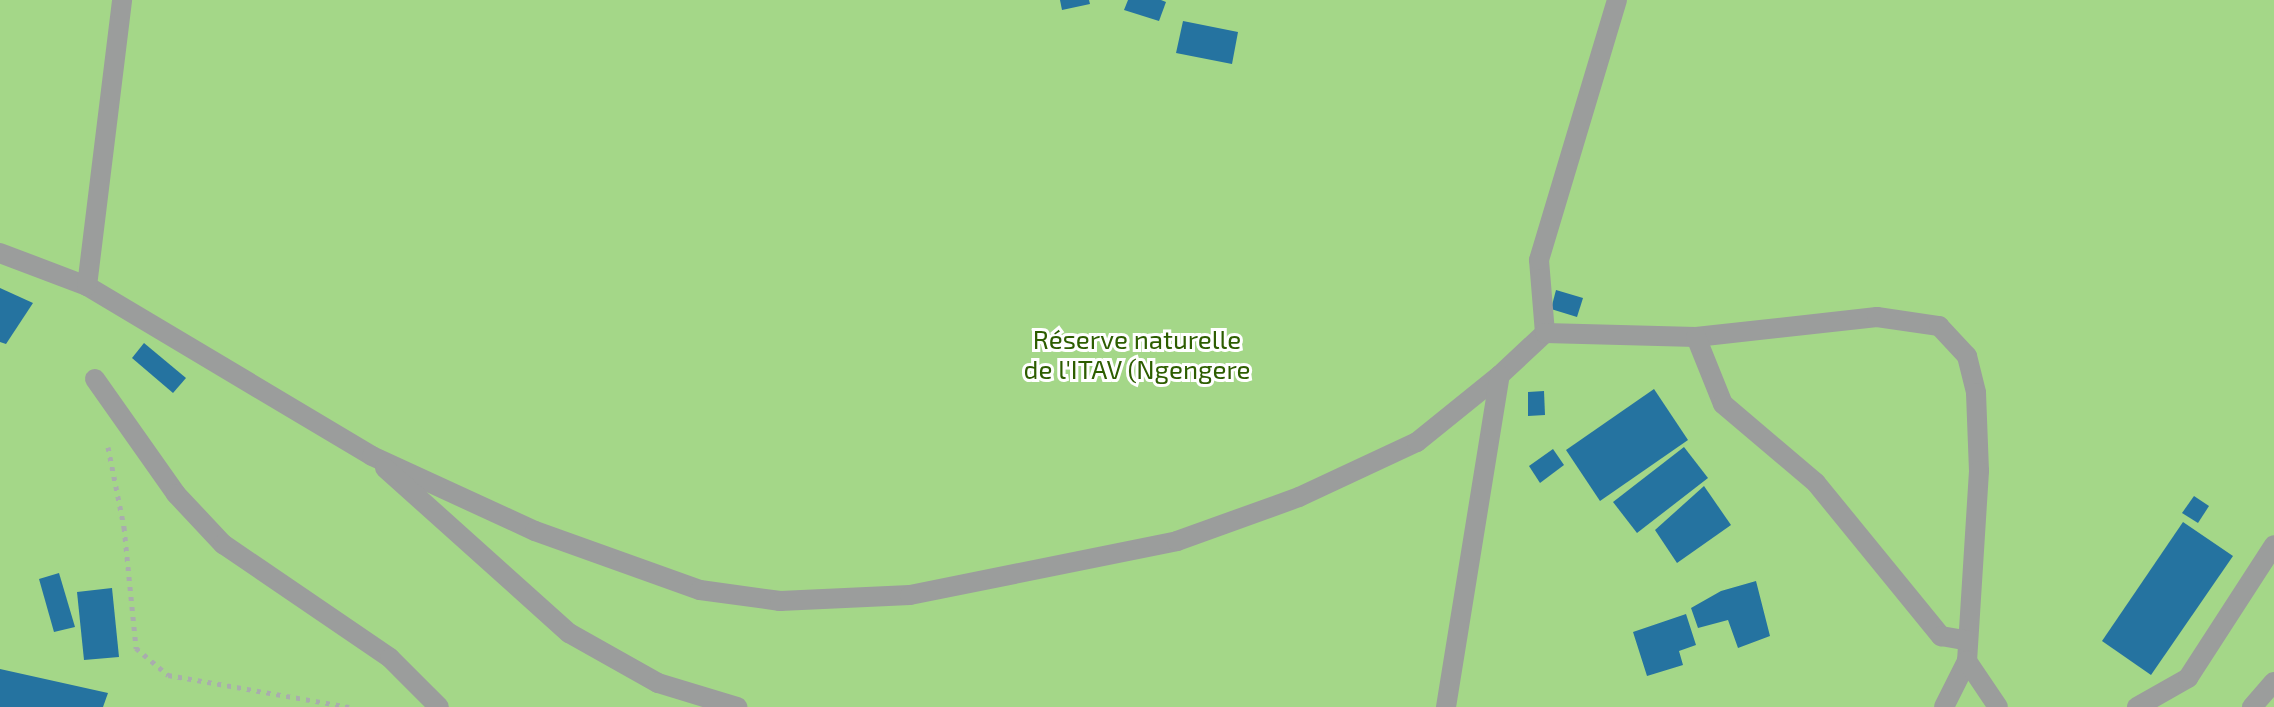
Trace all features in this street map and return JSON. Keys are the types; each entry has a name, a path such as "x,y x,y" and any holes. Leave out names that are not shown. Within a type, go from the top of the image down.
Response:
{"street":[{"path":"87,286 122,0"},
{"path":"1545,333 1539,260 1617,0"},
{"path":"0,253 87,286 372,456 535,531 700,590 780,601 910,595 1177,541 1299,497 1417,442 1500,375 1545,333 1696,337 1877,317 1939,326 1967,356 1976,393 1979,471 1968,651 1944,707"},
{"path":"1696,337 1723,404 1816,483 1941,636 1968,651 1998,707"},
{"path":"1446,707 1500,375"},
{"path":"95,379 176,494 223,544 390,658 439,707"},
{"path":"372,456 569,633 658,683 737,707"},
{"path":"2137,707 2188,678 2274,545"},
{"path":"2252,707 2274,682"}],"path":[{"path":"107,438 124,527 136,648 168,675 349,707"}],"green space":[{"name":"Réserve naturelle de l'ITAV (Ngengere","path":"0,0 2274,0 2274,707 0,707"}],"building":[{"path":"1060,0 1089,0 1090,4 1062,10"},
{"path":"1128,0 1166,2 1159,21 1124,10"},
{"path":"1183,21 1238,32 1232,64 1176,53"},
{"path":"0,288 33,303 6,344 0,342"},
{"path":"1556,290 1583,298 1577,317 1551,309"},
{"path":"144,343 186,378 173,393 132,358"},
{"path":"1654,389 1688,440 1600,501 1566,450"},
{"path":"1544,391 1545,415 1528,416 1528,392"},
{"path":"1684,447 1708,478 1637,533 1613,502"},
{"path":"1553,449 1564,465 1540,483 1529,466"},
{"path":"1704,486 1731,525 1677,563 1655,530"},
{"path":"2194,496 2209,506 2198,523 2182,513"},
{"path":"2183,522 2233,556 2151,675 2102,641"},
{"path":"59,573 75,627 54,632 39,579"},
{"path":"1756,581 1770,636 1738,648 1728,620 1698,628 1691,608 1721,591"},
{"path":"112,588 119,657 84,660 77,592"},
{"path":"1686,614 1696,645 1679,651 1683,665 1647,676 1633,632"},
{"path":"0,669 108,693 103,707 0,707"}]}
